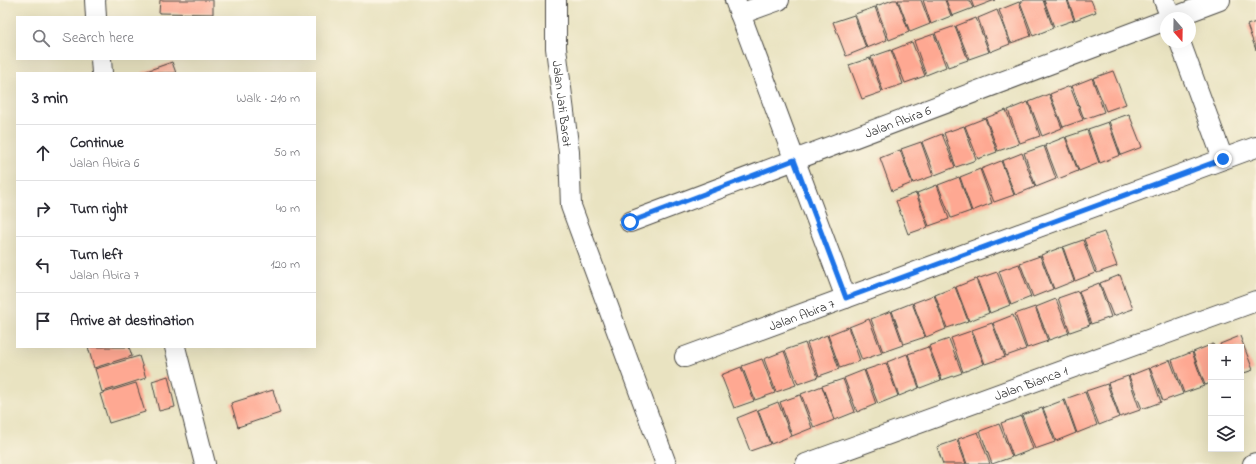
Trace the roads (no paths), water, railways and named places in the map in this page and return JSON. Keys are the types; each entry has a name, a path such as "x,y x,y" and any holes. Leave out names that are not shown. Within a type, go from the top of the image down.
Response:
{"street":[{"path":"95,0 96,16"},
{"name":"Jalan Jati Barat","path":"556,0 556,48 569,152 571,206 666,464"},
{"path":"779,0 737,7 846,298"},
{"path":"1164,0 1169,12"},
{"path":"1187,12 1220,0"},
{"name":"Jalan Abira 6","path":"630,222 1160,22"},
{"path":"1182,48 1223,159"},
{"path":"100,60 102,72"},
{"name":"Jalan Abira 7","path":"685,357 1256,147"},
{"name":"Jalan Bianca 1","path":"806,464 842,458 1256,301"},
{"path":"175,348 205,464"}]}
